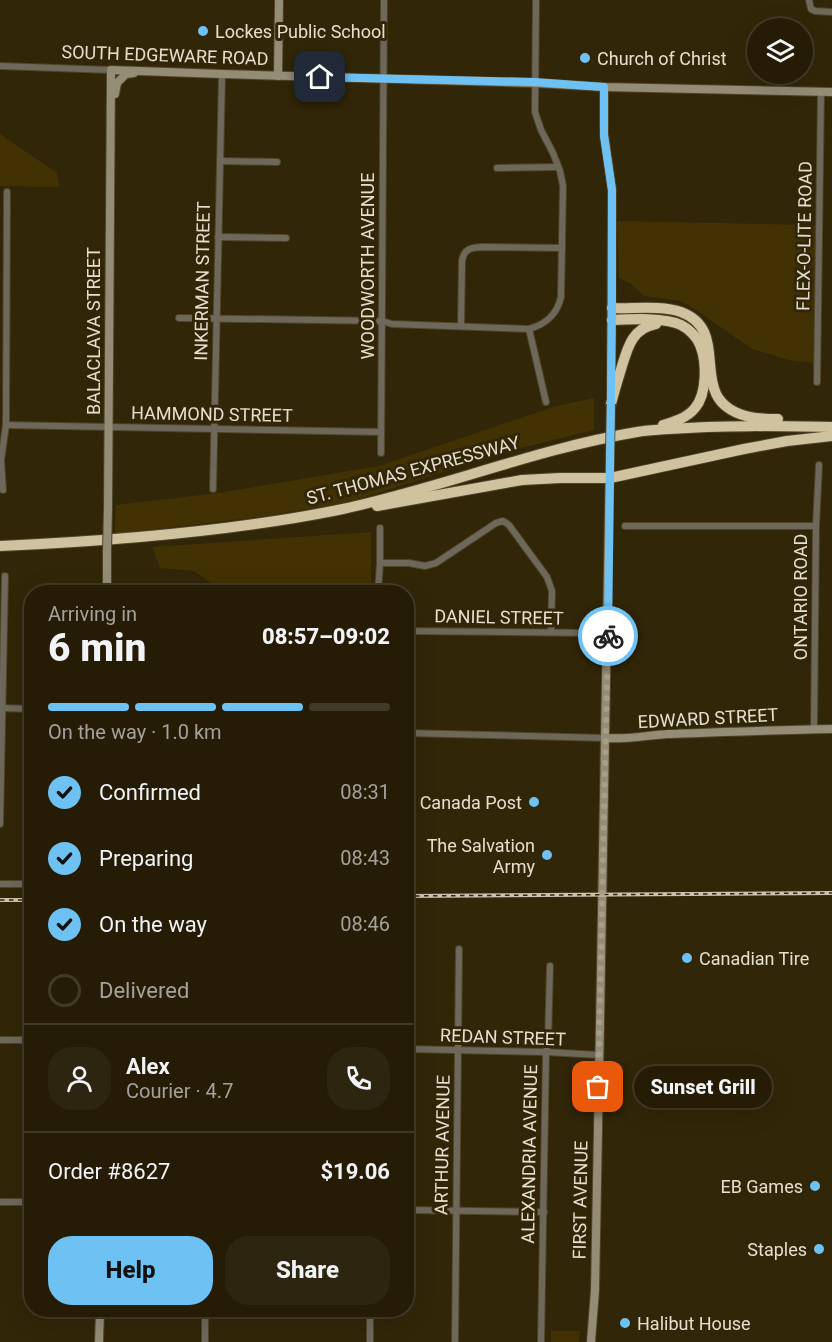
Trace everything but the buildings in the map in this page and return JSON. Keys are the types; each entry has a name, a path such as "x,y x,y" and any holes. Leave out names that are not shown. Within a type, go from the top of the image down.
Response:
{"highway":[{"path":"612,308 671,310 680,312 694,321 704,333 709,344 713,390 721,403 734,412 755,418 832,422"},
{"path":"612,320 661,320 680,324 697,338 703,354 703,393 694,410 687,416 668,424 639,432"},
{"path":"611,404 631,339 637,332 651,324 675,323"},
{"name":"ST. THOMAS EXPRESSWAY","path":"0,546 166,534 308,516 369,503 565,447 639,432 694,427 832,427"},
{"path":"308,516 399,503 522,480 610,478 754,447 832,436"}],"main road":[{"path":"278,76 279,0"},
{"name":"SOUTH EDGEWARE ROAD","path":"111,70 535,82 604,87 832,92"},
{"name":"BALACLAVA STREET","path":"107,585 111,70"},
{"path":"111,121 117,83 126,74 148,71"},
{"name":"FIRST AVENUE","path":"592,1340 595,1290 612,320 612,190 604,136 604,87"},
{"name":"EDWARD STREET","path":"605,738 736,731 832,729"},
{"path":"99,1342 100,1317"}],"street":[{"name":"WOODWORTH AVENUE","path":"381,453 384,0"},
{"path":"179,318 382,321 392,324 529,328 549,320 560,303 562,285 563,186 553,153 535,112 536,0"},
{"path":"809,0 811,9 832,12"},
{"name":"SOUTH EDGEWARE ROAD","path":"0,66 111,70"},
{"name":"INKERMAN STREET","path":"213,489 222,74"},
{"name":"FLEX-O-LITE ROAD","path":"818,382 821,91"},
{"path":"220,161 277,162"},
{"path":"496,168 558,167"},
{"path":"3,490 1,460 6,425 7,192"},
{"path":"218,237 286,238"},
{"path":"461,326 462,261 466,250 481,247 562,248"},
{"path":"529,328 546,402"},
{"name":"HAMMOND STREET","path":"6,425 381,432"},
{"name":"ONTARIO ROAD","path":"814,730 816,526 819,465"},
{"path":"380,563 409,563 426,566 436,563 496,523 503,521 509,525 547,577 552,591 551,632"},
{"path":"625,526 816,526"},
{"path":"378,585 380,528"},
{"path":"0,824 5,576"},
{"name":"DANIEL STREET","path":"414,631 591,633"},
{"path":"1,708 24,709"},
{"name":"EDWARD STREET","path":"414,733 605,738"},
{"path":"0,884 24,884"},
{"name":"ARTHUR AVENUE","path":"455,1342 459,949"},
{"name":"ALEXANDRIA AVENUE","path":"541,1342 546,1052 550,966"},
{"path":"0,1040 24,1041"},
{"name":"REDAN STREET","path":"414,1049 599,1055"},
{"path":"0,1202 24,1202"},
{"path":"414,1210 544,1212"},
{"path":"204,1317 205,1342"},
{"path":"370,1317 370,1342"}],"shaded area":[{"path":"0,134 57,173 59,187 0,186"},
{"path":"617,221 816,225 814,363 789,360 752,349 695,309 680,301 644,296 630,283 619,278"},
{"path":"594,398 594,430 517,449 349,502 259,517 115,534 116,505 218,493 379,466 553,407"},
{"path":"371,532 371,585 214,585 194,571 160,568 152,547"},
{"path":"551,1331 580,1331 579,1342 551,1342"}],"railway":[{"path":"414,896 832,893"},
{"path":"0,900 24,900"}],"way so far":[{"path":"598,1087 608,636"}],"place":[{"name":"Lockes Public School","path":"203,31"},
{"name":"Church of Christ","path":"585,58"},
{"name":"Canada Post","path":"534,802"},
{"name":"The Salvation Army","path":"547,855"},
{"name":"Canadian Tire","path":"687,958"},
{"name":"Sunset Grill","path":"598,1087"},
{"name":"EB Games","path":"815,1186"},
{"name":"Staples","path":"819,1249"},
{"name":"Halibut House","path":"625,1323"}],"route":[{"path":"320,77 535,82 604,87 604,136 612,190 608,636"}]}
